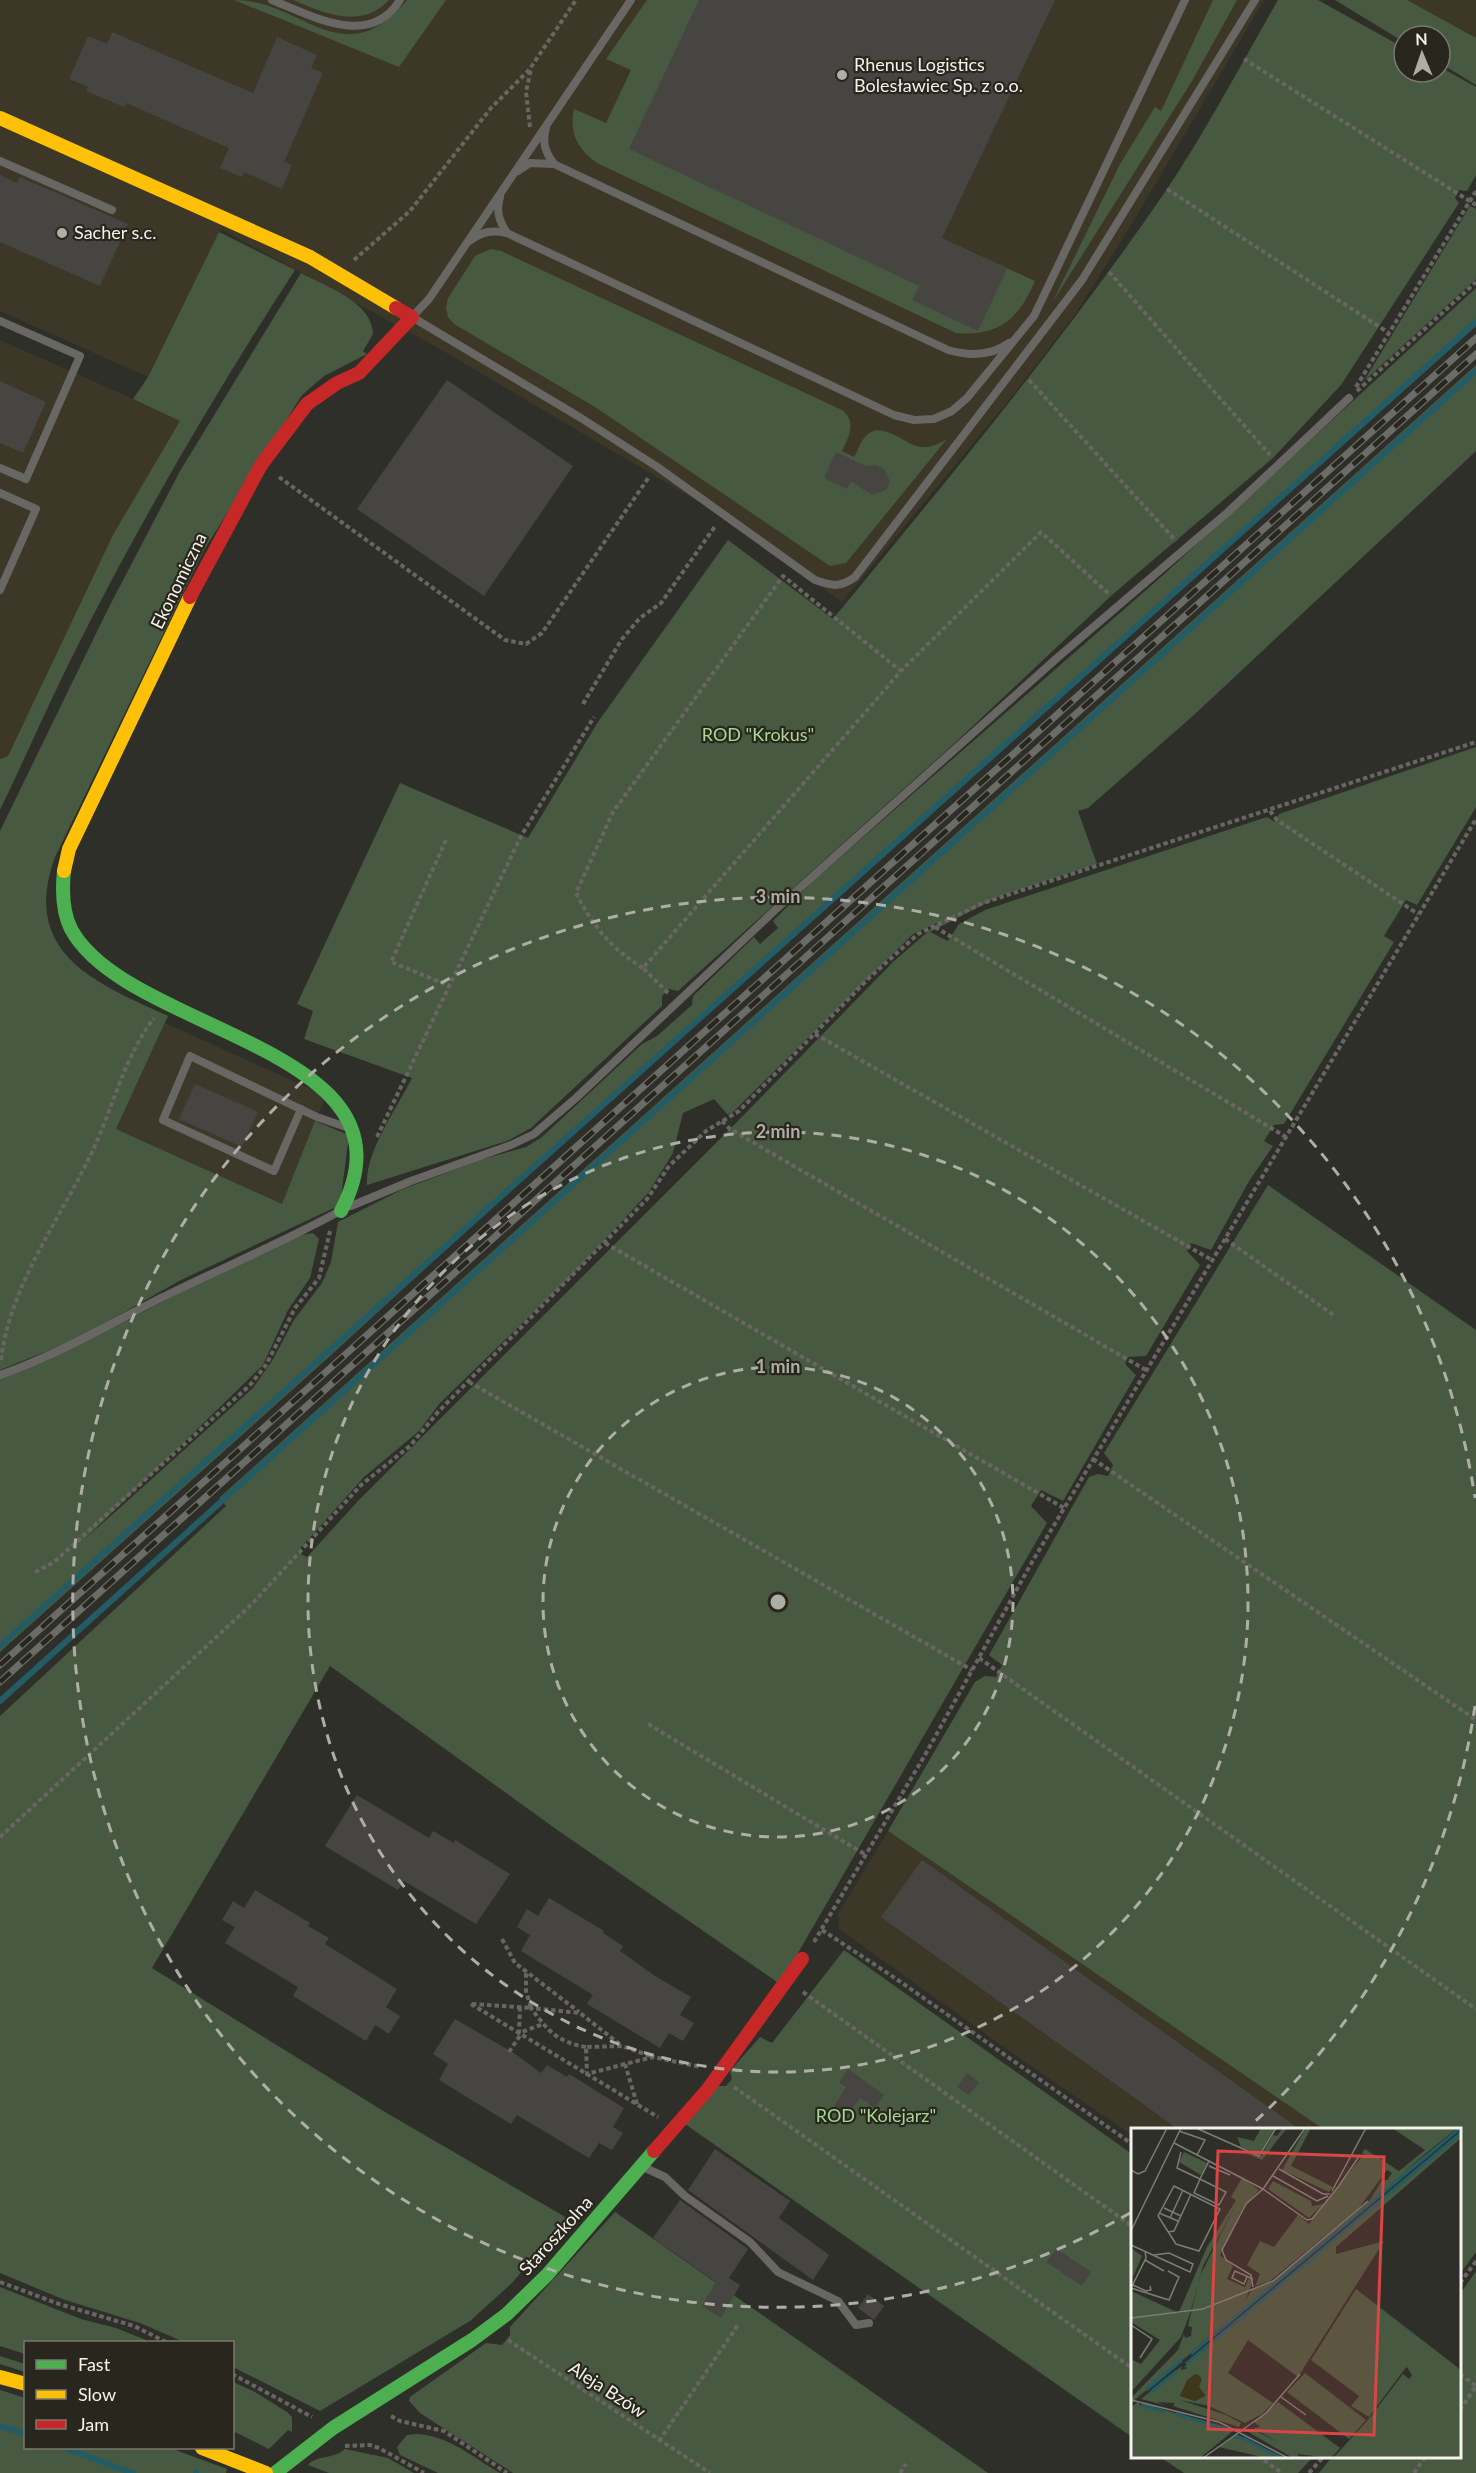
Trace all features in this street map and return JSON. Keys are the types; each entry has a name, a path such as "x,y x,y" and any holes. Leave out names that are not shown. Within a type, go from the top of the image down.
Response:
{"street":[{"path":"0,118 310,257 412,317"},
{"name":"Ekonomiczna","path":"337,1213 353,1191 358,1168 358,1146 342,1107 323,1084 128,982 87,953 68,922 62,899 62,877 69,849 208,561 261,465 307,404 337,383 359,373 412,317"},
{"name":"Staroszkolna","path":"275,2473 333,2428 490,2327 547,2275 719,2075 802,1959"},
{"path":"0,2377 24,2383"},
{"path":"205,2449 266,2473"}],"lane":[{"path":"272,0 336,26 364,26 380,20 394,9 400,0"},
{"path":"632,0 429,299 412,317 581,418 656,466 815,580 838,586 844,585 855,577 1082,280 1255,0"},
{"path":"465,246 484,232 507,233 894,415 914,420 934,419 952,411 967,398 1034,316 1185,0"},
{"path":"550,119 544,142 546,153 554,164"},
{"path":"0,161 112,210"},
{"path":"512,177 530,163 554,164 948,350 967,355 988,353 1006,346 1021,332"},
{"path":"504,188 497,211 500,223 507,233"},
{"path":"0,321 80,356 26,479 0,468"},
{"path":"1,1375 43,1360 150,1304 372,1195 511,1145 534,1134 576,1098 776,910 1119,604 1228,512 1349,398"},
{"path":"0,493 36,509 0,590"},
{"path":"301,1109 274,1171 163,1120 190,1056 301,1109 352,1128"},
{"path":"640,2165 665,2177 685,2196 750,2242 778,2272 838,2301 856,2325 868,2323"}],"path":[{"path":"340,274 410,211 490,108 529,70 576,0"},
{"path":"1244,58 1476,205"},
{"path":"532,146 526,92 535,60"},
{"path":"1167,189 1389,333"},
{"path":"1349,398 1476,190"},
{"path":"1109,272 1278,465"},
{"path":"1349,398 1476,282"},
{"path":"1029,380 1183,550"},
{"path":"261,465 505,640 526,644 542,633 656,466"},
{"path":"583,704 622,639 640,618 661,603 723,514"},
{"path":"643,968 901,671 1041,532 1119,604"},
{"path":"676,1004 643,968 618,952 587,915 576,893 613,812 783,576 901,671"},
{"path":"372,1145 521,836 594,717"},
{"path":"0,1837 252,1604 361,1485 410,1446 438,1412 647,1199 669,1166 706,1131 739,1111 890,958 918,934 983,903 1476,742"},
{"path":"1270,811 1277,820 1418,914"},
{"path":"802,1959 867,1855 1064,1508 1476,819"},
{"path":"446,840 391,962 450,986"},
{"path":"935,927 1286,1137"},
{"path":"1,1375 3,1338 15,1299 93,1150 147,1027 167,1001"},
{"path":"815,1034 1212,1260"},
{"path":"722,1121 740,1135 1146,1370"},
{"path":"35,1572 54,1562 250,1385 266,1365 296,1308 319,1278 337,1213"},
{"path":"1225,1239 1335,1316"},
{"path":"605,1243 1064,1508"},
{"path":"469,1382 972,1670"},
{"path":"1093,1459 1476,1720"},
{"path":"979,1658 1476,2009"},
{"path":"648,1724 867,1855"},
{"path":"822,1930 895,1978 1131,2143"},
{"path":"502,1939 515,1963 622,2046 653,2057 702,2067"},
{"path":"526,1972 526,1990 531,2008 543,2024 567,2044 586,2047 622,2046"},
{"path":"786,1980 1131,2225"},
{"path":"580,2013 471,2004 659,2118"},
{"path":"509,2052 520,2033 520,2007"},
{"path":"520,2033 543,2024"},
{"path":"586,2047 587,2074"},
{"path":"587,2074 653,2057"},
{"path":"695,2075 708,2060"},
{"path":"625,2064 637,2105"},
{"path":"719,2075 1131,2367"},
{"path":"652,2127 666,2110"},
{"path":"1461,2282 1476,2260"},
{"path":"0,2282 59,2304 134,2326 162,2341"},
{"path":"659,2441 738,2325"},
{"name":"Aleja Bzów","path":"490,2327 710,2473"},
{"path":"234,2375 333,2428 338,2442 342,2445 370,2445 379,2448 424,2473"},
{"path":"1461,2375 1476,2386 1461,2408"},
{"path":"375,2401 393,2418 444,2431 507,2473"},
{"path":"1260,2458 1282,2473"},
{"path":"1310,2473 1323,2458"},
{"path":"1414,2473 1425,2458"},
{"path":"900,2473 906,2464"}],"shaded area":[{"path":"0,0 1264,0 1130,227 1076,313 1014,394 842,602 733,522 438,348 221,229 148,377 0,311"},
{"path":"1335,0 1476,0 1476,85 1452,70 1452,24 1392,24 1392,35"},
{"path":"0,340 181,420 114,535 8,756 0,759"},
{"path":"165,1023 326,1096 282,1204 116,1129"},
{"path":"888,1831 1322,2128 1131,2128 1131,2134 1015,2055 839,1929 838,1914"}],"green space":[{"path":"234,0 259,3 322,29 342,34 363,32 384,22 407,0 446,0 399,67"},
{"path":"293,0 389,0 378,9 354,17 330,14"},
{"path":"647,0 704,0 653,106 1035,281 1022,306 1005,323 995,328 984,332 956,333 590,158 576,140 573,126 574,109 606,123 631,70 606,59"},
{"path":"1213,0 1237,0 1192,81 1052,303 1120,164 1155,107 1161,111"},
{"name":"ROD \"Krokus\"","path":"1278,0 1318,0 1392,41 1392,84 1452,84 1452,74 1476,87 1476,175 1467,191 1459,190 1455,198 1459,203 1341,385 1273,458 1112,595 956,742 678,991 669,989 662,996 662,1006 531,1128 507,1141 367,1185 368,1172 376,1145 412,1078 304,1039 313,1011 297,1004 400,783 528,838 598,722 728,540 833,619 1004,409 1086,302 1165,192"},
{"path":"1335,0 1407,0 1451,24 1392,24 1392,35"},
{"path":"1452,25 1476,38 1476,85 1452,70"},
{"path":"1470,206 1476,209 1476,279 1364,381"},
{"path":"219,232 295,270 210,406 130,546 70,662 0,810 0,759 8,756 113,535 180,421 133,399 148,377"},
{"path":"491,249 501,251 842,410 849,419 850,429 842,451 854,457 865,437 878,430 921,447 931,446 947,439 846,563 830,566 595,407 454,324 448,317 446,308 448,298 475,256"},
{"path":"301,273 346,296 365,313 371,322 373,334 363,351 367,354 324,376 302,395 204,550 55,857 47,890 48,918 56,941 71,960 91,977 168,1016 116,1129 282,1204 315,1121 349,1135 340,1205 179,1281 75,1340 0,1370 0,831 107,611 180,471"},
{"path":"1476,288 1476,326 619,1091 330,1356 0,1652 0,1379 93,1338 287,1240 313,1233 319,1239 310,1278 288,1310 263,1365 85,1539 253,1388 272,1361 294,1320 322,1283 331,1262 338,1222 401,1190 480,1160 526,1147 542,1137 642,1044 657,1036 692,1005 693,996 754,937 760,944 778,928 773,921 813,881 1161,577"},
{"path":"1476,365 1476,451 1195,714 1088,808 1078,811 1097,864 1000,896 930,932 948,941 959,924 985,910 1267,817 1275,822 1279,814 1476,747 1476,807 1417,905 1406,900 1384,936 1394,942 1284,1124 1274,1125 1264,1141 1273,1146 1249,1181 1211,1250 1191,1243 1187,1251 1200,1265 1146,1356 1128,1357 1125,1364 1136,1375 1063,1501 1041,1490 1031,1506 1047,1523 780,1984 556,1829 330,1666 152,1968 385,2112 567,2218 512,2283 470,2321 320,2411 234,2368 234,2341 182,2341 140,2323 65,2300 0,2273 0,1716 226,1506 219,1498","holes":["939,922 893,962 730,1129 358,1501 307,1557 297,1552 364,1477 419,1431 440,1403 573,1274 648,1193 673,1153 683,1113 714,1099 727,1114 732,1113 913,934"]},
{"path":"1268,1185 1476,1330 1476,2252 1461,2273 1461,2128 1322,2128 888,1831 975,1682 985,1676 996,1677 1002,1665 989,1655 1089,1477 1098,1474 1108,1476 1113,1465 1104,1453"},
{"name":"ROD \"Kolejarz\"","path":"844,1950 1131,2153 1131,2436 685,2124 717,2086 726,2086 732,2079 730,2071 760,2037 772,2043"},
{"path":"615,2212 988,2473 513,2473 420,2413 409,2401 410,2397 486,2343 502,2345 510,2335 510,2327"},
{"path":"1476,2271 1476,2473 1319,2473 1331,2458 1461,2458 1461,2293"},
{"path":"0,2287 81,2319 116,2328 148,2341 24,2341 24,2354 0,2346"},
{"path":"0,2356 24,2364 24,2372 0,2364"},
{"path":"234,2382 253,2391 292,2417 292,2432 288,2430 269,2449 234,2432"},
{"path":"0,2390 24,2398 24,2449 173,2449 227,2469 226,2473 0,2473"},
{"path":"417,2434 450,2443 500,2473 438,2473 400,2455 397,2447 407,2435"},
{"path":"345,2449 388,2458 414,2473 329,2473 308,2465 316,2459 336,2455"},
{"path":"1162,2458 1312,2458 1298,2473 1184,2473"}],"building":[{"name":"Rhenus Logistics Bolesławiec Sp. z o.o.","path":"699,0 1055,0 942,238 1007,269 978,331 912,300 919,286 629,149"},
{"path":"112,32 253,93 277,37 317,55 311,68 323,73 284,162 292,165 282,189 244,172 242,177 220,168 229,148 126,103 124,107 86,91 88,87 69,79 88,36 107,44"},
{"name":"Sacher s.c.","path":"0,175 17,183 20,177 128,224 100,286 0,242"},
{"path":"447,380 573,466 484,596 357,509"},
{"path":"0,381 46,402 23,453 0,443"},
{"path":"836,452 866,466 876,465 884,469 890,481 886,490 872,495 851,481 847,489 824,478"},
{"path":"195,1084 258,1112 242,1147 179,1119"},
{"path":"357,1795 429,1838 433,1831 454,1843 455,1840 510,1874 476,1924 404,1881 398,1890 325,1846"},
{"path":"922,1860 1298,2128 1176,2128 881,1917"},
{"path":"255,1890 310,1923 308,1926 329,1938 325,1944 397,1989 386,2007 400,2016 389,2034 375,2025 366,2041 293,1996 298,1987 225,1943 235,1927 222,1920 233,1901 244,1908"},
{"path":"549,1898 604,1931 603,1933 623,1946 620,1951 655,1976 691,1997 680,2015 694,2023 683,2041 669,2033 660,2048 587,2004 593,1995 521,1951 530,1935 517,1927 527,1909 538,1916"},
{"path":"455,2019 514,2053 541,2073 547,2065 567,2077 569,2074 624,2108 613,2127 623,2133 612,2150 599,2143 589,2158 517,2115 511,2124 439,2080 448,2064 433,2054"},
{"path":"848,2069 884,2095 875,2108 860,2098 847,2116 834,2106 846,2087 839,2083"},
{"path":"967,2073 979,2082 969,2095 957,2087"},
{"path":"715,2149 790,2201 779,2218 829,2255 813,2280 688,2190"},
{"path":"680,2200 748,2249 729,2278 740,2285 721,2318 702,2306 716,2282 653,2238"},
{"path":"1057,2249 1091,2272 1082,2286 1046,2262"},
{"path":"868,2294 884,2306 874,2320 858,2308"}],"waterway":[{"path":"0,1646 1476,322"},
{"path":"0,1701 1476,371"},
{"path":"0,2426 24,2433"},
{"path":"67,2449 133,2473"}],"railway":[{"path":"0,1665 1476,338"},
{"path":"0,1682 1476,354"}],"traffic: fast":[{"path":"64,871 63,900 68,922 71,929 102,965 149,994 260,1048 309,1077 343,1113 357,1156 341,1211"},
{"path":"275,2473 333,2428 472,2340 507,2314 547,2275 654,2151"}],"traffic: slow":[{"path":"0,118 310,257 396,308"},
{"path":"64,871 69,849 190,597"},
{"path":"0,2377 24,2383"},
{"path":"205,2449 266,2473"}],"traffic: jam":[{"path":"190,597 261,465 307,404 337,383 359,373 412,317 396,308"},
{"path":"654,2151 708,2089 802,1959"}],"place":[{"name":"Rhenus Logistics Bolesławiec Sp. z o.o.","path":"842,75"},
{"name":"Sacher s.c.","path":"62,233"}]}
